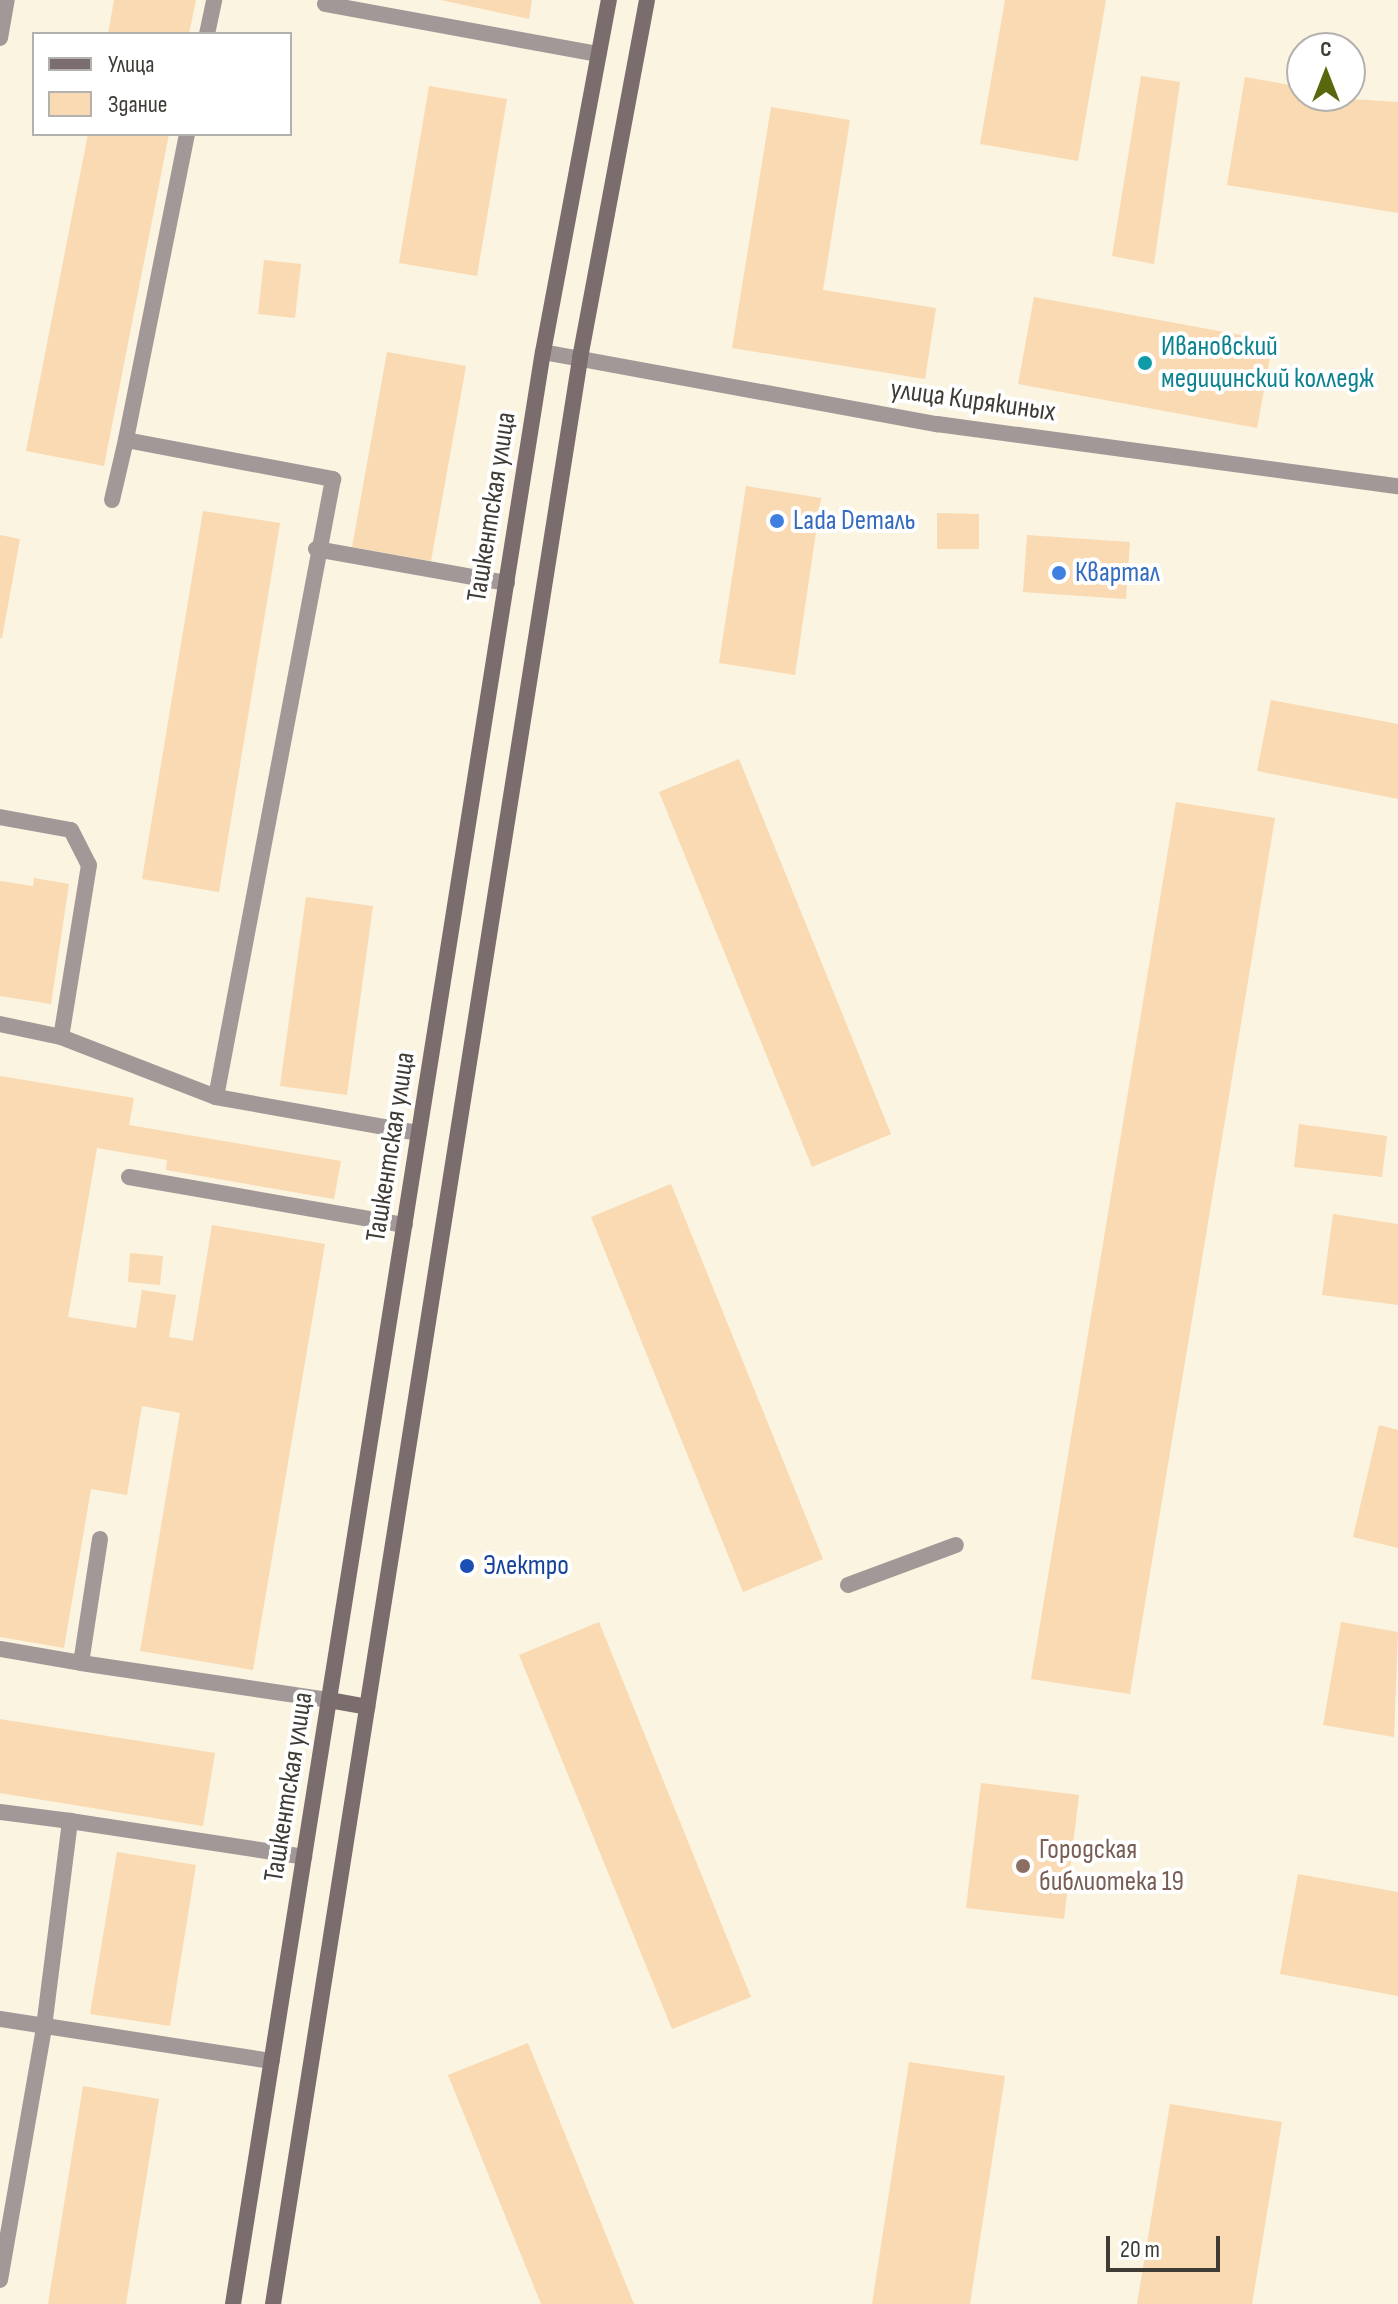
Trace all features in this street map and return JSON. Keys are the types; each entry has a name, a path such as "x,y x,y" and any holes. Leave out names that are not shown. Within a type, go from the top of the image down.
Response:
{"main road":[{"name":"Ташкентская улица","path":"233,2304 543,352 609,0"},
{"path":"273,2304 580,358 647,0"},
{"path":"329,1700 367,1707"}],"street":[{"path":"0,38 7,0"},
{"path":"207,32 214,0"},
{"path":"325,4 598,54"},
{"path":"112,500 187,136"},
{"name":"улица Кирякиных","path":"543,352 937,424 1398,486"},
{"path":"126,440 333,479 316,549 216,1097"},
{"path":"316,549 507,583"},
{"path":"0,817 71,830 89,865 61,1037"},
{"path":"0,1024 61,1037 216,1097 419,1133"},
{"path":"129,1177 405,1225"},
{"path":"81,1663 100,1539"},
{"path":"848,1585 956,1545"},
{"path":"0,1649 329,1700"},
{"path":"0,1812 304,1857"},
{"path":"0,2280 44,2027 70,1821"},
{"path":"0,2019 272,2061"}],"building":[{"path":"114,0 196,0 189,32 108,32"},
{"path":"441,0 532,0 529,19"},
{"path":"1005,0 1106,0 1078,161 980,144"},
{"path":"1141,76 1180,82 1154,264 1112,256"},
{"path":"1245,77 1286,84 1286,112 1366,112 1366,100 1398,102 1398,213 1227,185"},
{"path":"429,86 507,99 477,276 399,263"},
{"path":"771,107 850,120 823,290 936,308 925,379 732,348"},
{"path":"88,136 169,136 104,466 26,451"},
{"path":"264,260 301,264 295,318 258,314"},
{"name":"Ивановский медицинский колледж","path":"1034,297 1273,341 1257,428 1018,384"},
{"path":"387,352 466,366 431,561 352,547"},
{"path":"746,486 821,498 795,675 719,663"},
{"path":"203,511 280,523 219,892 142,879"},
{"path":"937,513 979,514 979,549 937,549"},
{"path":"0,535 20,539 2,638 0,638"},
{"path":"1027,535 1130,542 1126,599 1023,592"},
{"path":"1271,700 1398,724 1398,799 1257,771"},
{"path":"739,759 891,1134 812,1167 659,792"},
{"path":"1176,802 1275,818 1130,1694 1031,1679"},
{"path":"34,878 69,884 51,1004 0,996 0,881 33,886"},
{"path":"306,897 373,906 347,1095 280,1086"},
{"path":"0,1076 134,1098 129,1125 341,1161 334,1199 166,1170 167,1160 97,1148 68,1317 136,1328 142,1290 176,1295 169,1337 193,1341 212,1225 325,1244 253,1670 140,1651 180,1413 142,1406 127,1495 91,1489 64,1648 0,1637"},
{"path":"1299,1124 1387,1136 1382,1177 1294,1167"},
{"path":"671,1184 823,1559 743,1592 591,1217"},
{"path":"1333,1214 1398,1224 1398,1305 1322,1295"},
{"path":"130,1253 163,1256 160,1285 128,1282"},
{"path":"1379,1425 1398,1430 1398,1548 1353,1537"},
{"path":"599,1622 751,1997 672,2029 519,1655"},
{"path":"1341,1622 1398,1632 1394,1737 1323,1725"},
{"path":"0,1719 215,1753 203,1826 0,1793"},
{"path":"981,1783 1079,1795 1064,1919 966,1908"},
{"path":"117,1852 196,1865 170,2026 90,2014"},
{"path":"1298,1874 1398,1892 1398,1996 1280,1974"},
{"path":"528,2043 634,2304 541,2304 448,2075"},
{"path":"909,2062 1005,2076 970,2304 872,2304"},
{"path":"83,2086 159,2099 126,2304 48,2304"},
{"path":"1170,2104 1282,2122 1252,2304 1137,2304"}],"place":[{"name":"Ивановский медицинский колледж","path":"1145,363"},
{"name":"Lada Dеталь","path":"777,521"},
{"name":"Квартал","path":"1059,573"},
{"name":"Электро","path":"467,1566"},
{"name":"Городская библиотека 19","path":"1023,1866"}]}
